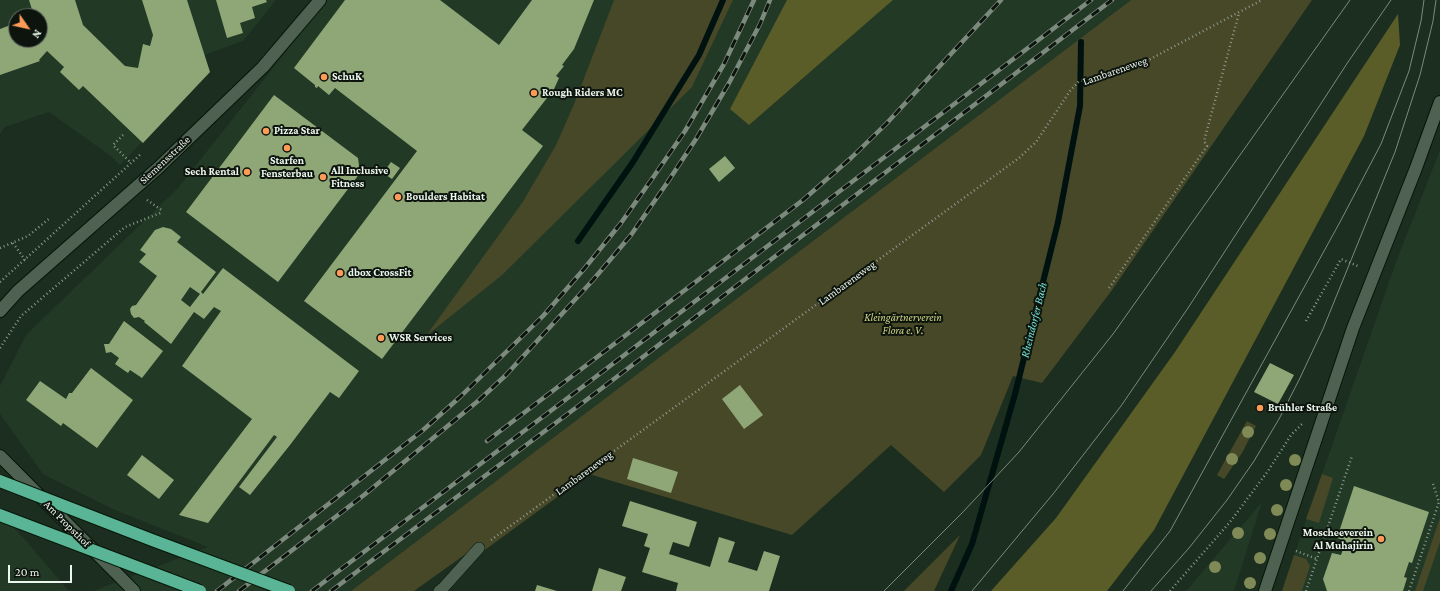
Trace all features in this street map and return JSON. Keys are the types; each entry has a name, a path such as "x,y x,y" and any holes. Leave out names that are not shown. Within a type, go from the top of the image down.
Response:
{"highway":[{"path":"0,481 289,591"},
{"path":"0,515 200,591"}],"street":[{"name":"Siemensstraße","path":"0,311 18,291 158,168 263,67 320,0"},
{"path":"1265,591 1353,328 1419,161 1440,102"},
{"name":"Am Propsthof","path":"0,456 134,591"}],"lane":[{"path":"439,591 479,548"}],"path":[{"name":"Lambareneweg","path":"479,548 1019,158 1036,142 1070,91 1079,81 1139,65 1262,0"},
{"path":"1109,288 1206,146 1204,141 1239,13"},
{"path":"123,135 113,145 131,163"},
{"path":"0,282 142,153"},
{"path":"0,348 21,316 125,227 163,212"},
{"path":"0,248 28,236 50,218"},
{"path":"13,242 24,260"},
{"path":"1306,321 1341,259 1362,268"},
{"path":"1170,591 1230,522 1268,471 1290,435 1303,423"},
{"path":"1306,591 1352,456"},
{"path":"1409,591 1439,502 1433,484"},
{"path":"1292,549 1316,559"}],"shaded area":[{"path":"0,0 276,0 243,41 204,55 210,72 120,165 108,154 49,112 5,127 0,134"},
{"path":"327,0 614,0 574,104 556,145 522,203 692,87 733,0 787,0 749,125 893,0 1131,0 351,591 93,591 208,547 117,511 43,474 0,414 0,386 26,335 177,189"},
{"path":"1440,150 1440,591 1282,591 1396,262"},
{"path":"1262,502 1234,591 1186,591"},
{"path":"0,513 28,543 69,591 0,591"}],"green space":[{"path":"614,0 733,0 692,87 502,275 426,336 522,203 556,145 574,104"},
{"path":"787,0 893,0 749,125 730,109"},
{"name":"Kleingärtnerverein Flora e. V.","path":"1131,0 1312,0 1112,290 1042,383 1013,376 981,455 944,492 891,445 792,535 589,474 482,552 477,546 414,591 351,591"},
{"path":"1398,14 1400,45 1364,136 1154,530 1107,591 991,591 1056,518 1175,352"},
{"path":"1247,421 1256,426 1242,453 1224,479 1217,475"},
{"path":"1322,474 1333,478 1319,523 1306,519"},
{"path":"1440,518 1440,542 1423,591 1415,591"},
{"path":"960,535 934,591 904,591"},
{"path":"1294,555 1306,559 1310,566 1302,591 1282,591"}],"building":[{"path":"29,0 75,0 83,25 125,66 138,68 143,44 150,46 153,35 142,0 187,0 210,72 143,143 83,86 79,90 60,72 64,67 47,51 39,60 40,61 0,75 0,29 8,26 8,48 48,48 48,8 32,8"},
{"path":"216,0 266,0 267,2 252,7 255,18 240,23 243,33 227,38"},
{"path":"345,0 440,0 499,45 532,0 594,0 574,49 556,76 559,78 554,89 522,130 543,146 382,359 304,301 417,151 335,88 329,95 318,86 317,88 315,87 315,85 294,68"},
{"path":"274,95 358,158 360,173 278,282 186,212"},
{"path":"725,156 735,168 719,182 709,169"},
{"path":"391,162 400,168 392,179 383,173"},
{"path":"163,227 171,229 181,237 177,242 216,272 201,292 203,294 223,268 359,371 339,398 330,392 250,495 239,487 277,437 274,435 208,523 179,515 252,419 182,366 221,311 214,307 204,319 194,312 171,344 144,322 145,321 139,317 134,318 131,314 130,309 132,306 136,305 157,276 139,262 146,254 140,250 155,230","holes":["190,287 200,294 190,307 181,300"]},
{"path":"124,321 163,351 142,378 130,370 128,373 115,364 119,358 111,352 106,353 104,344 109,344"},
{"path":"1270,363 1294,375 1278,404 1254,392"},
{"path":"91,368 133,400 97,448 63,423 61,426 26,400 40,381 66,399 69,393 72,393"},
{"path":"740,385 763,415 744,429 722,399"},
{"path":"142,455 174,480 159,499 127,475"},
{"path":"633,458 678,472 671,493 627,479"},
{"name":"Moscheeverein Al Muhajirin","path":"1354,486 1429,512 1412,563 1409,562 1404,577 1407,578 1403,591 1327,591 1323,579 1332,553 1341,555 1346,541 1337,538"},
{"path":"630,501 697,522 689,547 673,542 669,554 710,567 719,537 735,542 728,562 757,571 764,551 780,556 769,591 676,591 678,583 642,572 650,548 644,546 648,534 622,526"},
{"path":"599,568 626,577 621,591 592,591"},
{"path":"537,585 557,591 535,591"}],"waterway":[{"path":"578,241 633,162 699,55 723,0"},
{"name":"Rheindorfer Bach","path":"951,591 972,544 1015,394 1058,222 1080,106 1081,42"}],"tram line":[{"path":"884,591 962,513 1019,452 1113,334 1350,0"},
{"path":"972,591 1053,494 1121,406 1188,308 1348,62 1391,0"},
{"path":"1123,591 1170,531 1340,222 1381,144 1409,71 1421,21 1424,0"},
{"path":"1151,591 1189,548 1227,500 1254,461 1279,419 1299,380 1323,329 1395,152 1420,75 1433,21 1436,0"}],"railway":[{"path":"217,591 422,431 460,397 543,316 584,269 621,223 685,131 724,64 754,0"},
{"path":"239,591 364,495 478,401 506,375 593,280 631,235 696,139 729,83 760,24 770,0"},
{"path":"487,441 803,200 851,158 886,124 1001,0"},
{"path":"312,591 1091,0"},
{"path":"331,591 589,398 1112,0"}],"place":[{"name":"SchuK","path":"324,77"},
{"name":"Rough Riders MC","path":"534,93"},
{"name":"Pizza Star","path":"266,131"},
{"name":"Starfen Fensterbau","path":"287,148"},
{"name":"Sech Rental","path":"247,172"},
{"name":"All Inclusive Fitness","path":"323,177"},
{"name":"Boulders Habitat","path":"398,197"},
{"name":"dbox CrossFit","path":"340,273"},
{"name":"WSR Services","path":"381,338"},
{"name":"Brühler Straße","path":"1260,408"},
{"name":"Moscheeverein Al Muhajirin","path":"1381,539"}]}
